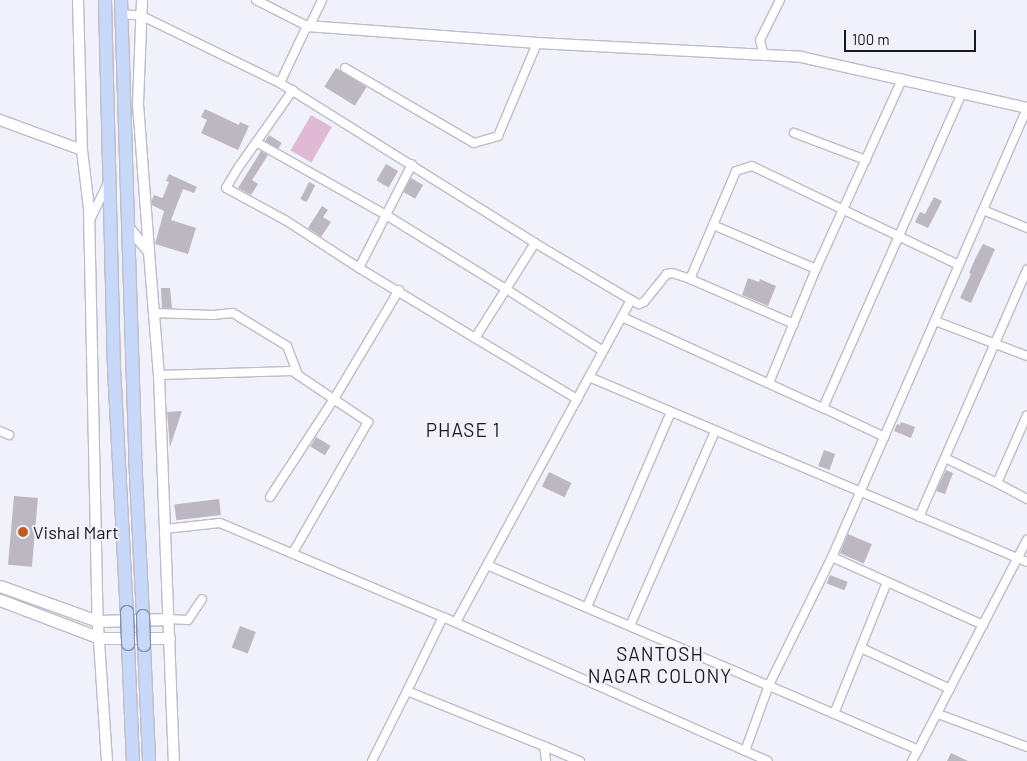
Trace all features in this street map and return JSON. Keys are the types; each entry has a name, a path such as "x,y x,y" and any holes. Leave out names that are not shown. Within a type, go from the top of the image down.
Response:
{"highway":[{"path":"105,0 114,368 133,761"},
{"path":"121,0 135,455 149,761"}],"main road":[{"path":"0,586 98,621 168,618"},
{"path":"0,600 100,638 169,638"}],"street":[{"path":"78,0 82,150 90,222 98,621 107,761"},
{"path":"142,0 138,104 159,375 174,761"},
{"path":"256,0 308,26 537,43 802,57 1027,109 832,557 769,685 745,751"},
{"path":"280,82 322,0"},
{"path":"764,56 760,40 780,0"},
{"path":"122,14 142,16 280,82 535,243 639,304 644,302 666,274 672,273 693,280 794,324"},
{"path":"345,68 474,143 498,136 537,43"},
{"path":"769,383 816,270 844,212 902,79"},
{"path":"293,90 226,188 285,220 359,268 399,290 577,400"},
{"path":"823,408 962,93"},
{"path":"0,120 82,150"},
{"path":"794,133 866,160"},
{"path":"256,142 386,215 603,351"},
{"path":"359,268 412,164"},
{"path":"693,280 690,279 736,171 752,166 959,266"},
{"path":"90,222 109,180"},
{"path":"983,210 1027,228"},
{"path":"713,226 816,270"},
{"path":"128,227 149,252"},
{"path":"475,338 535,243"},
{"path":"919,517 1027,270"},
{"path":"270,497 334,399 399,290"},
{"path":"456,622 631,300"},
{"path":"153,313 213,315 233,313 287,346 298,375"},
{"path":"622,316 885,437"},
{"path":"935,321 1027,356"},
{"path":"159,375 292,371 368,422 292,554"},
{"path":"589,377 1027,562"},
{"path":"587,607 671,412"},
{"path":"997,483 1027,415"},
{"path":"0,431 9,435"},
{"path":"630,626 715,431"},
{"path":"945,458 1027,499"},
{"path":"165,529 220,524 456,622 768,761"},
{"path":"912,761 1027,540"},
{"path":"832,557 983,625"},
{"path":"487,564 918,750"},
{"path":"834,714 887,582"},
{"path":"168,618 188,620 202,599"},
{"path":"372,761 443,617"},
{"path":"861,648 950,689"},
{"path":"407,691 580,761"},
{"path":"938,714 1027,747"},
{"path":"544,746 546,761"}],"shaded area":[{"path":"311,115 332,127 311,163 290,151"}],"building":[{"path":"336,68 367,87 355,106 324,87"},
{"path":"205,109 239,125 240,122 249,126 238,150 201,133 207,120 201,117"},
{"path":"269,135 282,143 278,149 265,141"},
{"path":"261,151 268,155 252,180 258,184 251,195 238,188"},
{"path":"386,164 398,171 389,187 376,180"},
{"path":"169,174 197,187 194,193 183,189 171,220 196,228 188,254 155,244 164,211 152,205 152,200 154,195 163,197 169,182 166,181"},
{"path":"411,178 423,185 415,199 403,192"},
{"path":"309,182 315,185 307,202 300,199"},
{"path":"934,197 942,201 928,228 915,222 920,212 925,214"},
{"path":"322,206 328,210 323,217 331,222 321,237 308,228"},
{"path":"983,244 995,249 971,303 960,298 971,274 969,273"},
{"path":"748,278 759,282 760,279 776,286 768,306 742,295"},
{"path":"161,288 170,288 172,308 162,308"},
{"path":"182,411 170,447 167,412"},
{"path":"901,422 915,427 911,438 894,431 897,424 900,425"},
{"path":"316,437 331,446 325,455 310,446"},
{"path":"824,450 835,454 829,470 818,466"},
{"path":"946,470 953,473 945,494 936,491"},
{"path":"549,472 571,483 564,497 542,486"},
{"name":"Vishal Mart","path":"14,496 38,498 32,567 8,565"},
{"path":"219,499 221,515 176,520 174,504"},
{"path":"848,534 872,544 864,563 840,553"},
{"path":"830,575 848,582 845,590 827,583"},
{"path":"240,626 256,632 248,654 232,647"},
{"path":"951,753 968,761 947,761"}],"place":[{"name":"Vishal Mart","path":"23,532"}],"district":[{"name":"PHASE 1","path":"463,430"},
{"name":"SANTOSH NAGAR COLONY","path":"660,665"}]}
